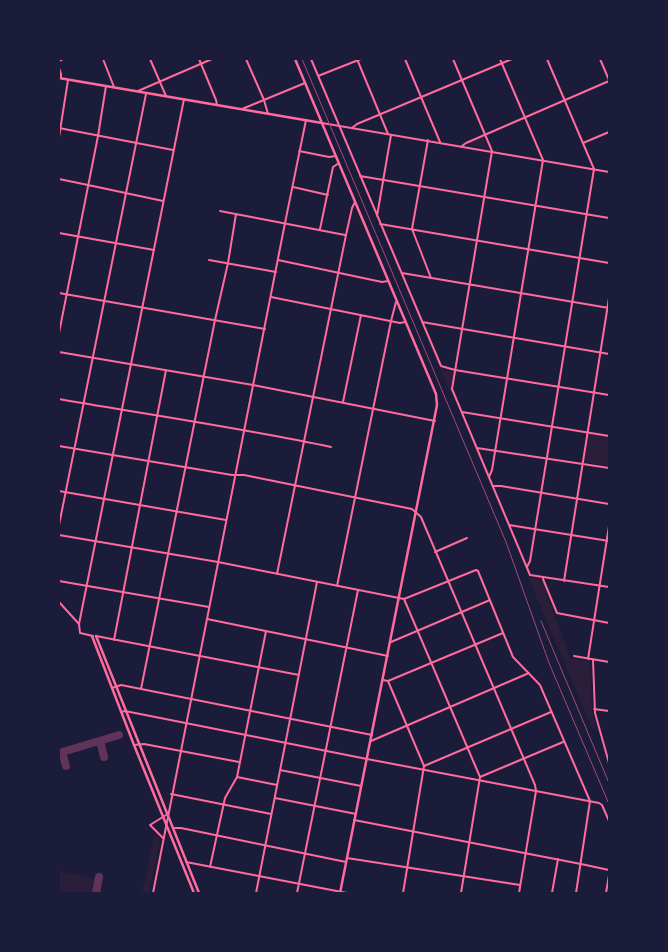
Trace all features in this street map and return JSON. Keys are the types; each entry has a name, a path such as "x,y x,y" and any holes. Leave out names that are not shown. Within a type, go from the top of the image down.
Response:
{"main road":[{"path":"295,59 437,399 435,421 340,893"},
{"path":"60,78 322,123"},
{"path":"92,636 138,743 166,817 166,825 194,893"},
{"path":"96,636 134,745 199,893"}],"street":[{"path":"59,61 63,59"},
{"path":"103,59 114,88"},
{"path":"150,59 166,96"},
{"path":"199,59 217,105"},
{"path":"137,91 212,59"},
{"path":"246,59 268,114"},
{"path":"311,59 440,366 506,379 609,395"},
{"path":"318,76 361,59"},
{"path":"405,59 440,142"},
{"path":"453,59 492,152 452,389 531,577 609,586"},
{"path":"489,477 543,160 500,59"},
{"path":"352,128 357,124 512,59"},
{"path":"527,568 530,561 594,169 547,59"},
{"path":"462,146 525,116 609,81 600,59"},
{"path":"358,60 390,134 384,179 376,216"},
{"path":"59,68 60,78"},
{"path":"59,136 68,80"},
{"path":"242,109 305,83"},
{"path":"59,333 106,86"},
{"path":"59,525 146,93"},
{"path":"184,99 86,586 79,624 80,633 299,675"},
{"path":"163,838 150,825 166,817 306,120"},
{"path":"322,123 609,172"},
{"path":"60,128 173,150"},
{"path":"583,143 609,132"},
{"path":"428,140 412,229 431,278"},
{"path":"299,151 329,157 336,156"},
{"path":"320,230 333,167 339,163"},
{"path":"360,176 609,218"},
{"path":"59,179 163,200"},
{"path":"292,187 328,195"},
{"path":"277,574 338,272 355,202"},
{"path":"220,212 346,236"},
{"path":"141,689 215,320 228,264 236,214"},
{"path":"380,224 609,263"},
{"path":"59,233 154,250"},
{"path":"209,260 276,272"},
{"path":"278,260 382,282 388,281"},
{"path":"401,273 608,308"},
{"path":"59,293 265,329"},
{"path":"271,296 400,323 405,322"},
{"path":"564,581 609,298"},
{"path":"336,586 396,301"},
{"path":"343,402 360,315"},
{"path":"422,322 609,354"},
{"path":"59,352 253,385 435,421"},
{"path":"114,640 166,370"},
{"path":"59,399 157,417 245,430 331,447"},
{"path":"462,412 609,436"},
{"path":"59,446 185,468 244,475 417,511 535,785 536,791 519,893"},
{"path":"477,448 495,449 609,468"},
{"path":"493,486 609,504"},
{"path":"59,491 227,520"},
{"path":"509,525 608,541"},
{"path":"588,659 609,526"},
{"path":"59,536 218,562 404,599 477,570 513,657 540,685 590,801 576,893"},
{"path":"435,552 467,538"},
{"path":"543,578 558,613 609,623"},
{"path":"59,581 209,607"},
{"path":"256,893 318,582"},
{"path":"297,893 358,590"},
{"path":"404,599 479,778 461,893"},
{"path":"390,642 490,600"},
{"path":"59,602 79,624"},
{"path":"207,619 388,656"},
{"path":"210,867 226,793 236,777 266,631"},
{"path":"383,680 388,681 431,664 503,632"},
{"path":"574,656 609,662"},
{"path":"593,660 594,709 609,763"},
{"path":"371,740 529,673"},
{"path":"388,681 423,768 403,893"},
{"path":"114,687 121,685 372,734"},
{"path":"594,709 609,711"},
{"path":"121,712 125,711 367,759 479,778 601,803 609,821"},
{"path":"423,768 551,712"},
{"path":"479,778 564,741"},
{"path":"134,745 138,743 239,762"},
{"path":"280,770 361,786"},
{"path":"236,777 277,785"},
{"path":"171,794 271,814"},
{"path":"275,798 356,814"},
{"path":"354,820 609,870"},
{"path":"152,893 166,825"},
{"path":"172,828 181,828 346,862"},
{"path":"347,858 520,885"},
{"path":"552,893 558,860"},
{"path":"186,862 347,893"},
{"path":"606,893 609,875"}],"shaded area":[{"path":"483,137 488,146 487,148 466,144"},
{"path":"440,369 454,372 451,394"},
{"path":"588,434 609,438 609,466 584,462"},
{"path":"528,577 542,580 570,658 590,661 592,710 597,732 591,726"},
{"path":"155,832 160,843 149,893 142,893"},
{"path":"59,871 95,879 92,893 59,893"}],"taxiway":[{"path":"59,753 119,735"},
{"path":"100,741 104,757"},
{"path":"62,752 66,766"},
{"path":"96,893 99,877"}],"railway":[{"path":"302,59 506,542 549,663 609,804"},
{"path":"541,621 609,783"}]}
